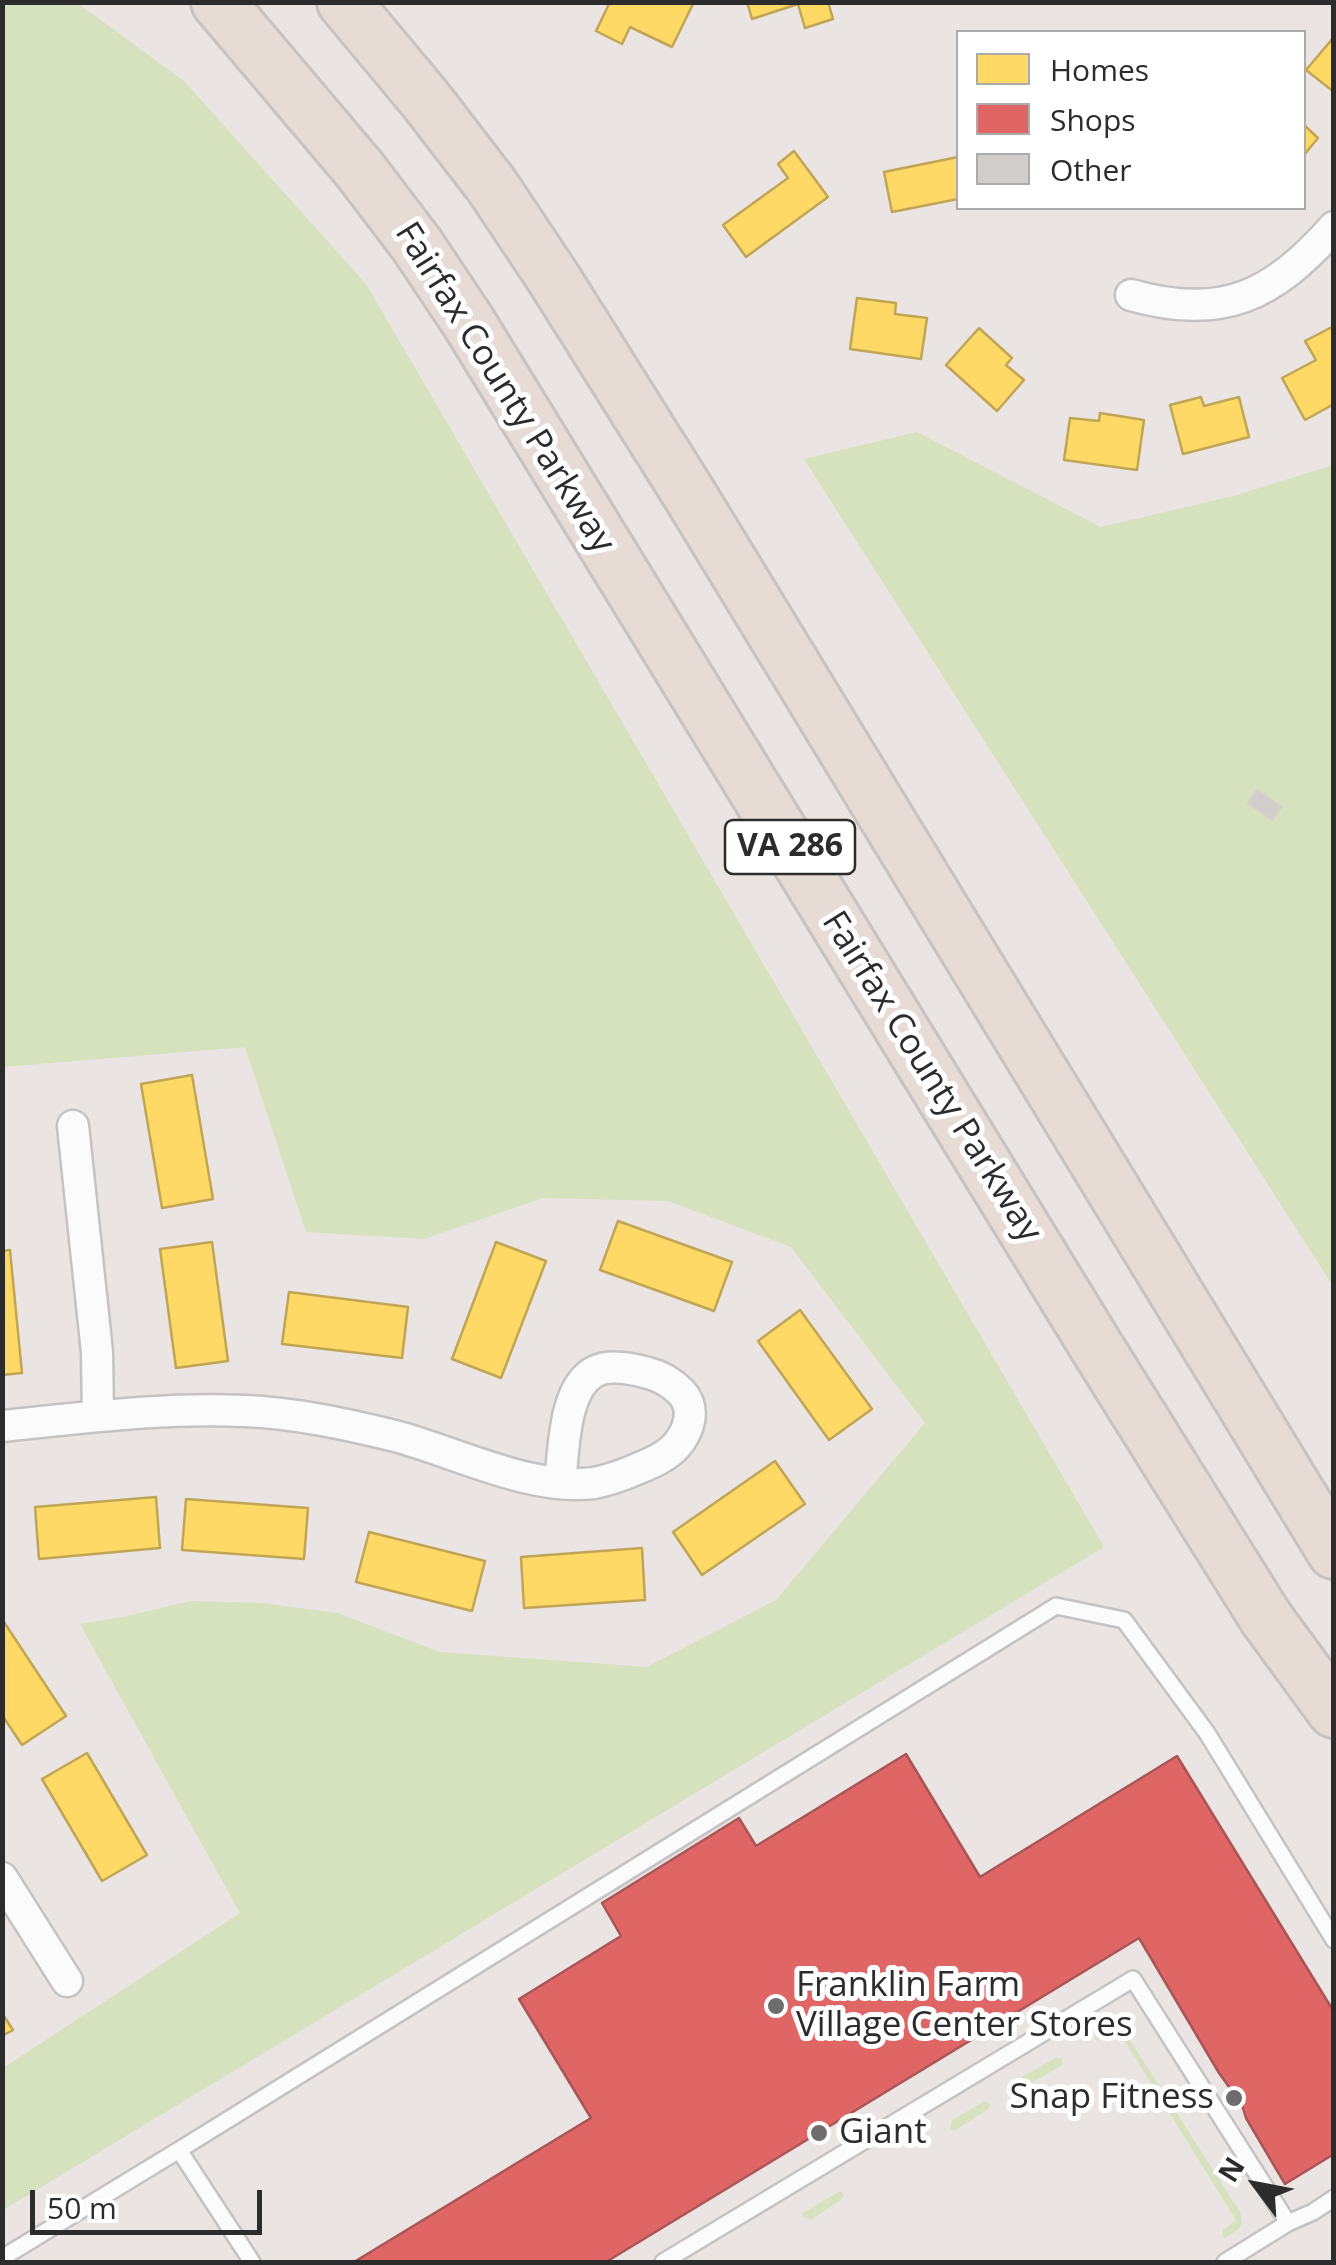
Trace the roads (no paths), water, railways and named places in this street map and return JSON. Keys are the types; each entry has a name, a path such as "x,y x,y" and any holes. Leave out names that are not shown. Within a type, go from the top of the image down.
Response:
{"highway":[{"name":"Fairfax County Parkway","path":"218,2 360,170 458,308 1096,1346 1266,1618 1334,1711"},
{"name":"VA 286","path":"344,2 492,186 554,278 1334,1552"}],"street":[{"path":"1131,295 1161,304 1198,306 1234,301 1269,286 1294,269 1334,227"},
{"path":"73,1126 97,1352 98,1416"},
{"path":"2,1426 98,1416 213,1411 284,1414 397,1436 527,1477 560,1482 591,1483 617,1478 656,1461 675,1446 688,1427 691,1408 684,1394 651,1373 623,1368 598,1370 583,1382 571,1402 560,1482"},
{"path":"2,1878 66,1981"}],"lane":[{"path":"2,2258 1056,1606 1124,1620 1207,1732 1334,1940"},
{"path":"663,2262 1134,1979 1288,2222"},
{"path":"179,2150 252,2262"},
{"path":"1226,2262 1334,2198"}],"place":[{"name":"Franklin Farm Village Center Stores","path":"776,2006"},
{"name":"Snap Fitness","path":"1234,2098"},
{"name":"Giant","path":"819,2133"}]}
